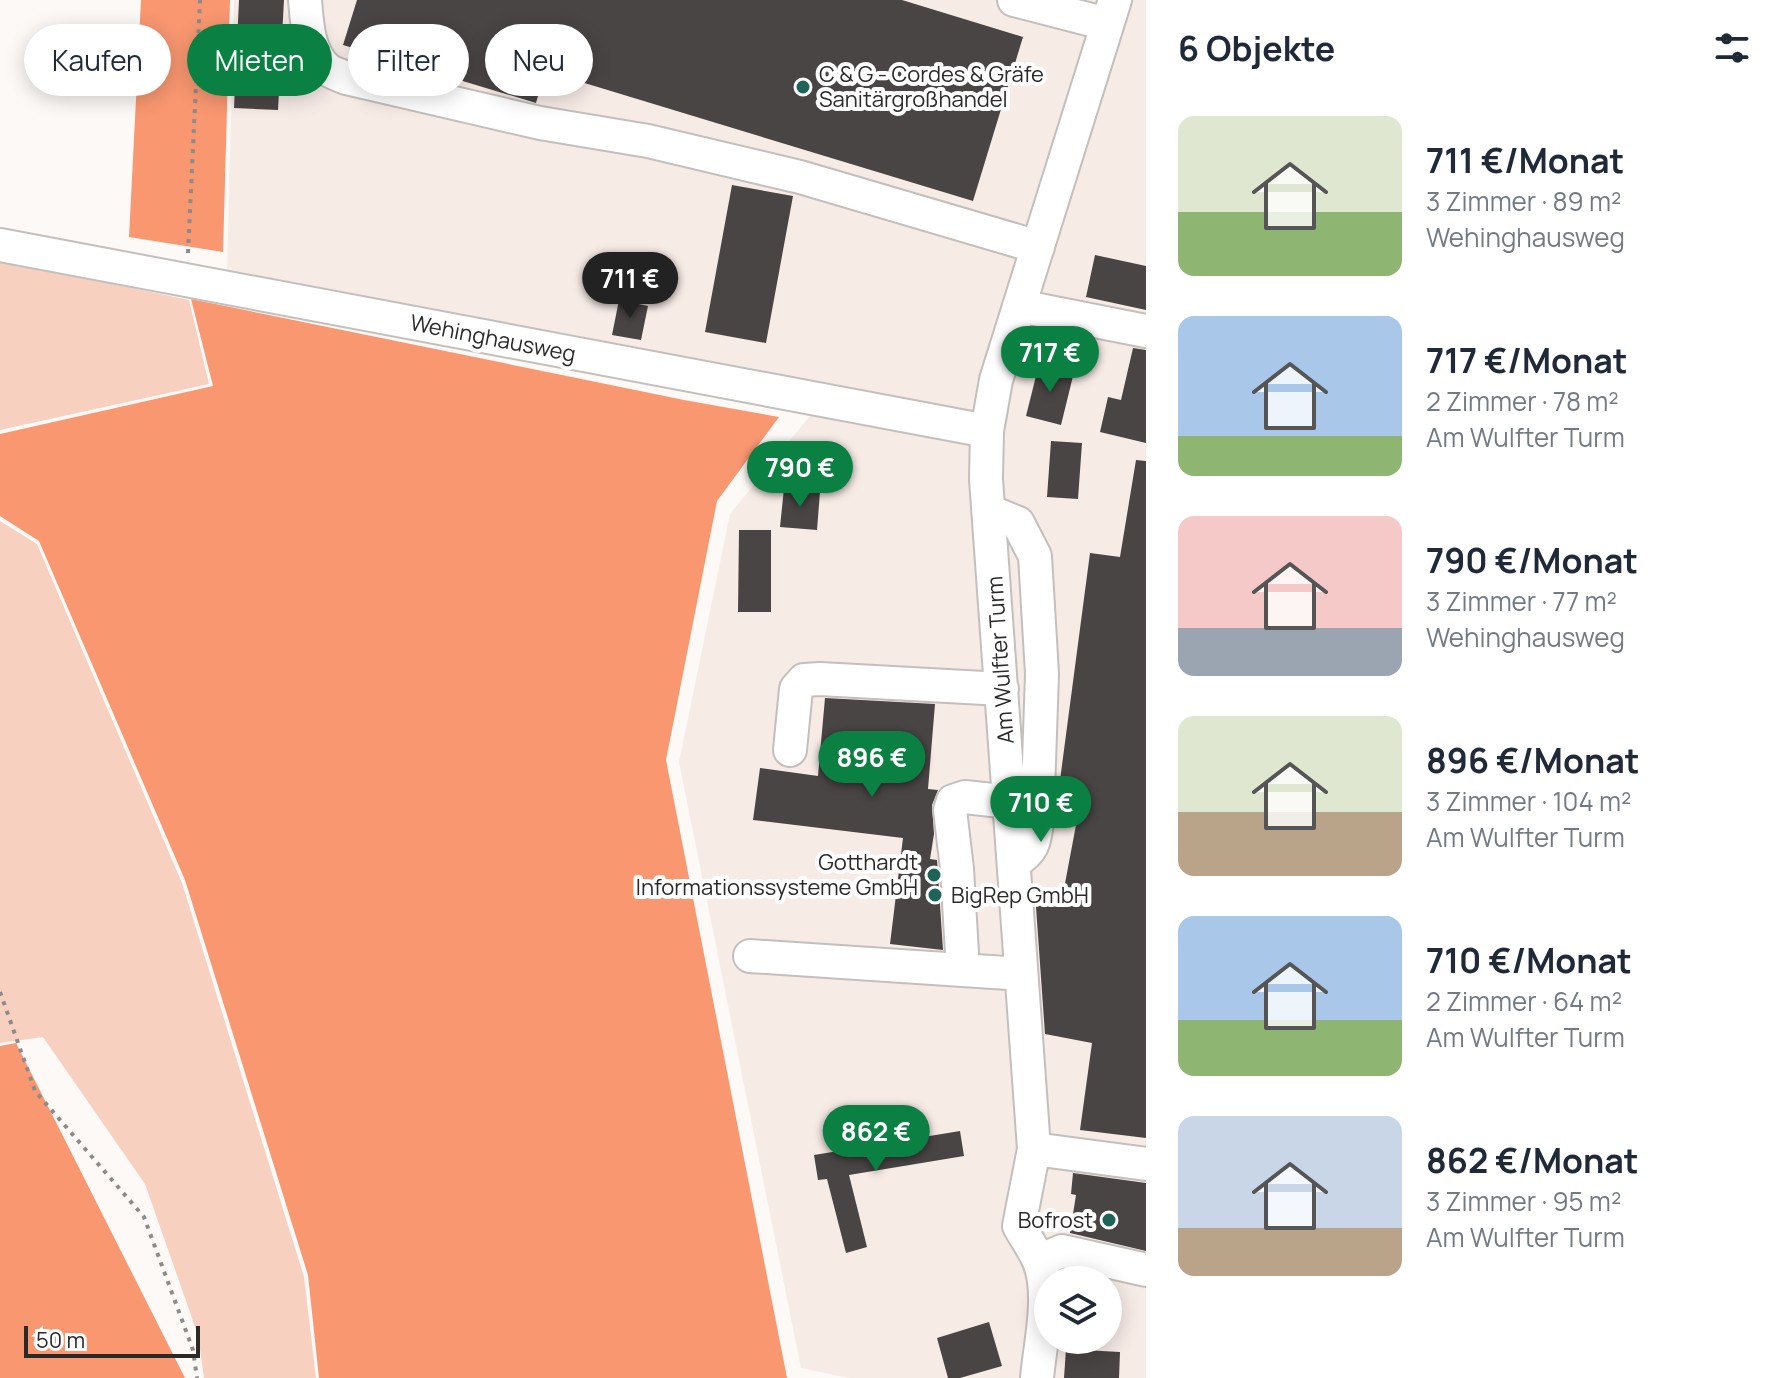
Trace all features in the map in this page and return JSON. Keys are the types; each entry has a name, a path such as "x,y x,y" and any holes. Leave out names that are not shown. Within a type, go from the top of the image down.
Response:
{"street":[{"path":"305,0 308,35 319,57 327,70 346,78 540,123 648,141 800,177 1038,247"},
{"path":"1014,0 1111,12"},
{"name":"Am Wulfter Turm","path":"1037,1378 1042,1343 1044,1283 1039,1261 1019,1226 1034,1149 989,511 987,431 996,380 1111,12"},
{"name":"Wehinghausweg","path":"0,245 987,431"},
{"path":"1019,306 1146,331"},
{"path":"989,511 1018,523 1035,556 1042,674 1037,821 1028,855 1014,862"},
{"path":"790,750 796,689 804,680 1002,689"},
{"path":"963,970 950,810 953,801 965,797 1010,802"},
{"path":"750,956 1021,974"},
{"path":"1034,1149 1146,1164"},
{"path":"1039,1261 1062,1251 1146,1270"}],"path":[{"path":"186,281 200,0"},
{"path":"0,992 35,1091 144,1217 193,1350 197,1378"}],"shaded area":[{"path":"141,0 230,0 229,24 187,24 187,96 227,96 223,252 129,237 136,96 171,96 171,24 140,24"},
{"path":"234,0 1146,0 1146,1378 849,1378 801,1368 679,762 730,514 831,390 227,272 232,96 332,96 332,24 233,24"},
{"path":"0,260 189,300 209,384 0,430"},
{"path":"191,299 779,417 717,501 666,760 787,1378 319,1378 308,1275 185,880 39,541 0,516 0,434 213,386"},
{"path":"0,521 37,544 182,883 304,1277 316,1378 204,1378 198,1335 145,1184 43,1037 0,1043"},
{"path":"16,1043 185,1378 0,1378 0,1046"}],"building":[{"path":"239,0 284,0 283,24 238,24"},
{"name":"C & G - Cordes & Gräfe Sanitärgroßhandel","path":"357,0 902,0 1023,37 973,201 593,86 593,24 485,24 485,88 469,83 469,24 350,24"},
{"name":"C & G - Cordes & Gräfe Sanitärgroßhandel","path":"348,29 348,47 343,45"},
{"path":"235,96 279,96 278,110 234,108"},
{"name":"C & G - Cordes & Gräfe Sanitärgroßhandel","path":"513,96 538,96 536,103"},
{"path":"732,185 793,196 766,343 705,332"},
{"path":"1095,255 1146,266 1146,310 1086,297"},
{"path":"619,300 648,306 641,340 612,335"},
{"path":"1133,348 1146,350 1146,443 1100,432 1108,397 1121,400"},
{"path":"1039,364 1074,372 1061,425 1026,416"},
{"path":"1051,441 1082,443 1078,499 1047,497"},
{"path":"1136,460 1146,461 1146,1138 1080,1130 1092,1043 1045,1034 1035,893 1063,894 1076,825 1056,821 1057,803 1090,553 1120,557"},
{"path":"784,488 820,492 817,530 780,527"},
{"path":"739,530 771,530 771,612 738,612"},
{"path":"825,698 935,704 928,789 938,790 932,805 934,834 930,859 937,860 943,950 890,944 903,838 753,820 760,768 818,776"},
{"path":"960,1131 964,1156 849,1175 867,1247 846,1253 827,1179 818,1180 814,1155"},
{"name":"Bofrost","path":"1073,1173 1146,1183 1146,1251 1070,1233 1076,1195 1071,1194"},
{"path":"989,1322 1002,1366 960,1378 948,1378 937,1338"},
{"path":"1066,1354 1120,1354 1119,1378 1064,1378"}],"place":[{"name":"C & G - Cordes & Gräfe Sanitärgroßhandel","path":"803,87"},
{"name":"Gotthardt Informationssysteme GmbH","path":"934,875"},
{"name":"BigRep GmbH","path":"935,895"},
{"name":"Bofrost","path":"1109,1220"}]}
